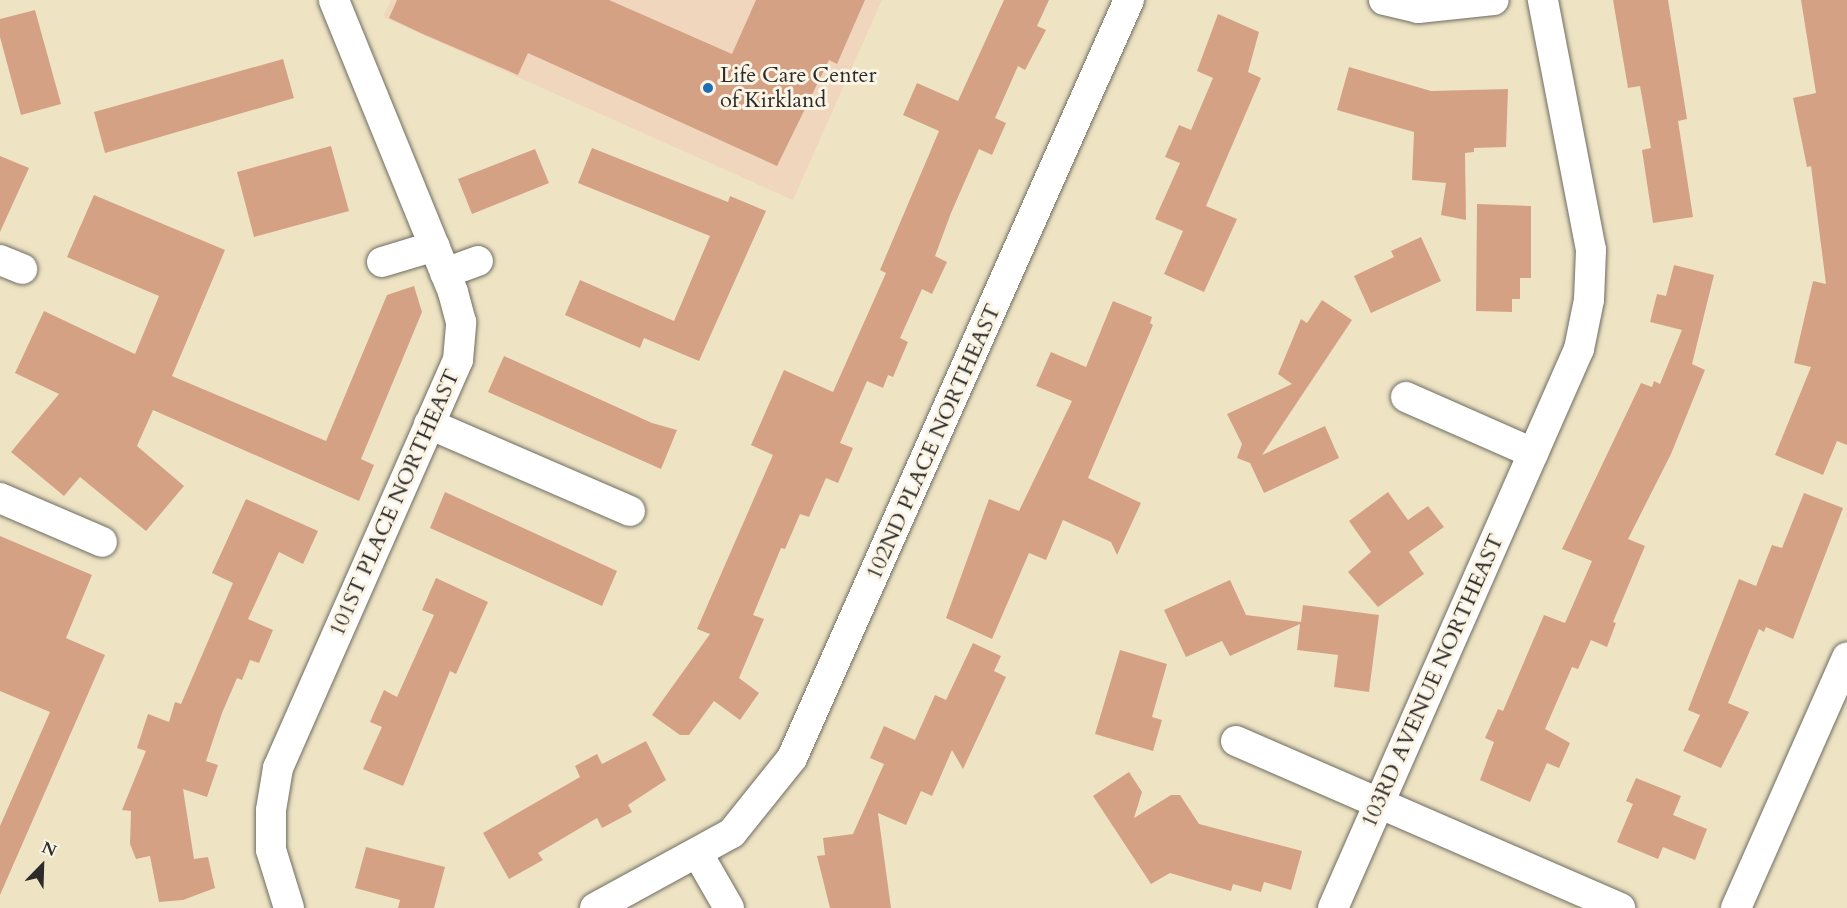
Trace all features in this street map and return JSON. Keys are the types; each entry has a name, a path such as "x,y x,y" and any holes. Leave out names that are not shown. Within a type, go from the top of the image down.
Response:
{"street":[{"name":"101ST PLACE NORTHEAST","path":"289,908 271,850 271,810 278,768 458,360 462,322 440,260 334,0"},
{"name":"102ND PLACE NORTHEAST","path":"595,908 698,854 732,833 764,798 809,726 1129,0"},
{"path":"1384,0 1418,8 1494,0"},
{"name":"103RD AVENUE NORTHEAST","path":"1333,908 1579,349 1589,300 1591,250 1543,0"},
{"path":"382,262 478,261"},
{"path":"1406,398 1533,453"},
{"path":"429,424 630,511"},
{"path":"0,498 102,542"},
{"path":"1736,908 1847,658"},
{"path":"1236,741 1620,908"},
{"path":"698,854 729,908"}],"shaded area":[{"name":"Life Care Center of Kirkland","path":"391,0 882,0 793,200 383,17"}],"building":[{"name":"Life Care Center of Kirkland","path":"397,0 609,0 732,54 756,0 865,0 837,64 829,60 777,166 528,53 518,75 423,34 389,18"},
{"path":"1004,0 1049,0 1037,26 1046,30 1025,70 1018,66 995,118 1006,123 992,155 979,149 935,256 947,262 932,294 922,289 900,338 908,342 893,377 888,375 883,388 867,381 840,443 853,448 838,483 826,478 809,517 800,514 785,549 781,548 753,615 764,619 739,678 759,693 740,720 714,701 689,735 680,735 652,715 710,634 697,629 773,455 751,445 784,370 833,392 886,273 880,270 939,131 903,115 917,83 958,101"},
{"path":"1613,0 1668,0 1687,119 1678,121 1693,217 1653,223 1642,150 1651,148 1640,86 1628,88"},
{"path":"1801,0 1847,0 1847,445 1837,441 1823,475 1775,455 1811,367 1794,363 1813,281 1826,284 1811,166 1807,167 1793,98 1816,93"},
{"path":"35,10 61,104 21,115 0,37 0,19"},
{"path":"1218,14 1259,32 1248,72 1261,78 1206,206 1237,219 1204,292 1164,274 1183,231 1155,219 1180,163 1165,157 1179,125 1191,130 1213,78 1197,71"},
{"path":"283,59 294,98 105,153 94,112"},
{"path":"1349,67 1431,91 1508,89 1506,147 1474,148 1474,152 1465,153 1466,220 1441,215 1446,183 1412,180 1414,132 1337,110"},
{"path":"331,146 349,211 254,237 237,172"},
{"path":"592,148 728,202 730,196 766,211 699,361 644,338 640,348 565,315 580,280 674,321 710,236 578,183"},
{"path":"535,149 549,183 472,214 458,179"},
{"path":"0,156 29,168 0,232"},
{"path":"94,195 225,250 172,376 326,441 387,295 414,286 422,312 361,459 374,465 359,501 153,410 137,446 184,486 146,531 80,477 64,496 11,452 59,394 15,373 44,311 135,354 159,296 67,257"},
{"path":"1477,204 1531,206 1531,278 1520,278 1520,299 1512,299 1512,312 1476,311"},
{"path":"1421,237 1441,281 1371,313 1354,276 1394,257 1391,251"},
{"path":"1674,265 1714,275 1692,364 1705,370 1671,454 1628,539 1645,546 1613,622 1616,623 1607,647 1591,640 1578,669 1572,667 1545,729 1570,743 1559,768 1547,763 1530,802 1480,780 1494,742 1485,738 1498,709 1503,711 1544,615 1565,623 1592,561 1562,549 1641,383 1652,387 1654,381 1660,384 1682,330 1650,322 1657,294 1666,296"},
{"path":"1322,300 1352,320 1262,455 1325,426 1339,458 1264,493 1250,463 1237,458 1242,444 1227,414 1292,384 1278,374 1301,319 1307,323"},
{"path":"1113,301 1152,317 1150,323 1153,325 1088,478 1141,503 1117,555 1111,542 1063,520 1046,560 1029,553 992,639 946,618 989,499 1019,511 1072,401 1036,386 1051,352 1086,367"},
{"path":"504,356 652,423 677,430 661,469 488,392"},
{"path":"445,492 617,571 602,606 430,528"},
{"path":"1388,492 1408,520 1428,506 1444,527 1409,552 1424,574 1378,607 1348,572 1371,552 1349,521"},
{"path":"1804,493 1843,508 1793,639 1766,627 1764,632 1759,629 1728,703 1749,712 1721,768 1683,751 1700,715 1688,710 1739,579 1756,586 1772,545 1782,548"},
{"path":"246,499 318,531 303,564 279,552 248,619 273,630 259,663 250,660 242,680 237,678 222,713 206,761 218,765 207,797 183,789 194,859 208,857 215,888 183,900 159,902 150,856 136,859 130,844 131,811 122,810 146,751 137,748 148,714 169,722 175,702 181,704 233,583 212,573"},
{"path":"0,536 92,575 66,638 105,655 0,895 0,826 50,712 0,691"},
{"path":"436,578 488,602 456,674 450,671 403,786 363,769 382,727 370,722 384,690 397,697 434,615 422,610"},
{"path":"1230,580 1246,615 1301,622 1303,605 1379,615 1369,692 1334,687 1338,655 1297,650 1300,624 1230,656 1222,641 1186,657 1164,610"},
{"path":"973,643 1001,656 994,671 1006,677 963,769 952,750 932,796 921,791 906,825 878,813 891,908 830,908 817,856 825,855 823,838 853,834 884,764 870,758 884,726 915,740 935,695 946,700"},
{"path":"1120,650 1167,664 1152,717 1162,720 1153,751 1095,734"},
{"path":"646,741 666,780 628,805 632,812 602,828 597,818 538,853 543,860 509,879 483,833 580,777 575,766 597,754 602,764"},
{"path":"1129,772 1142,792 1134,818 1171,795 1180,795 1199,824 1302,851 1291,890 1264,882 1261,892 1233,884 1231,891 1170,873 1151,884 1093,796"},
{"path":"1636,778 1681,796 1673,815 1707,829 1695,860 1663,847 1658,859 1617,842 1633,804 1626,801"},
{"path":"366,847 445,867 434,908 398,908 400,900 355,888"}],"place":[{"name":"Life Care Center of Kirkland","path":"708,88"}]}
